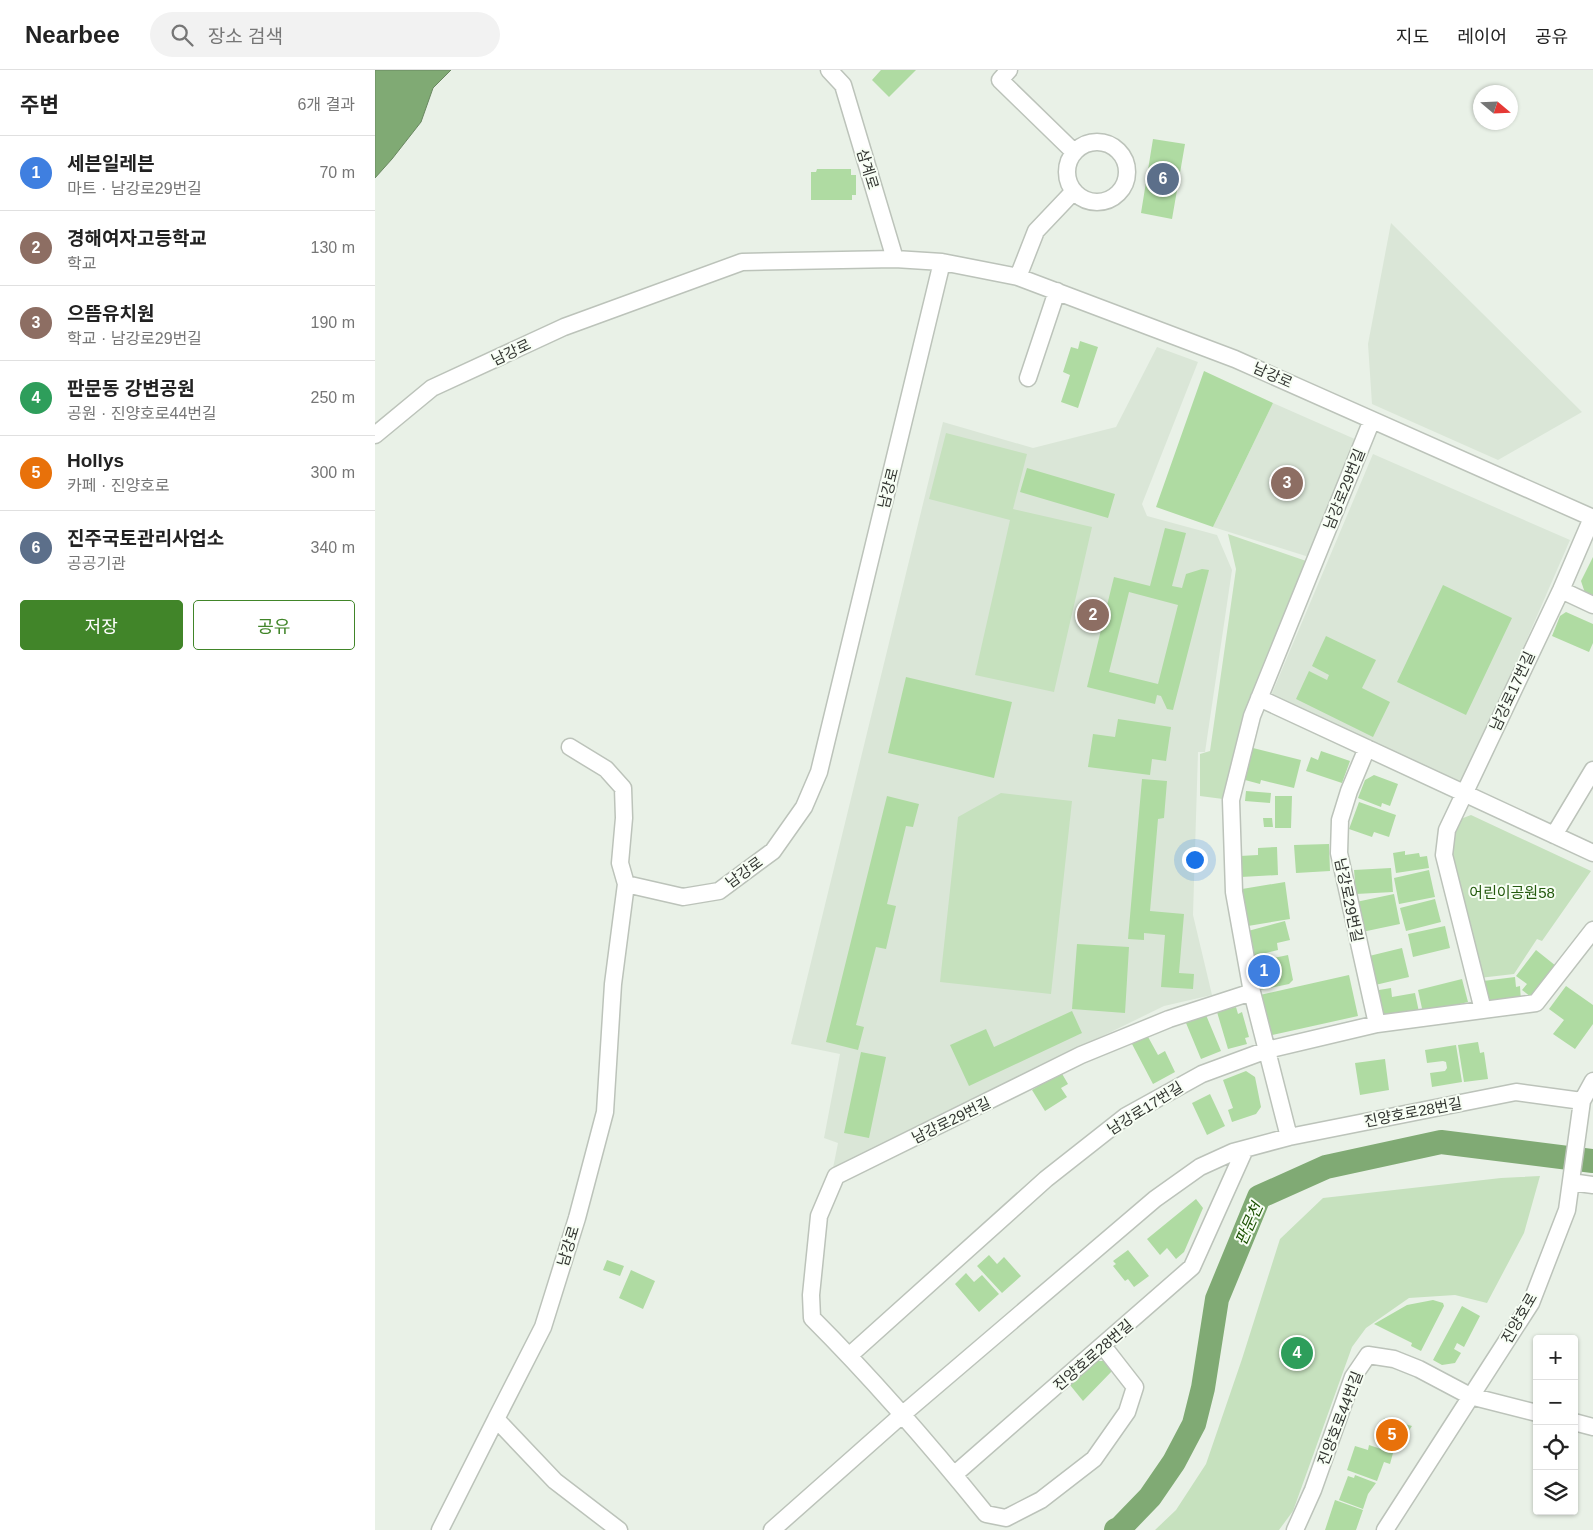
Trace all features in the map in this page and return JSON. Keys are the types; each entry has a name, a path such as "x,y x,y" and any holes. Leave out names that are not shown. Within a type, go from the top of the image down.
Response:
{"street":[{"name":"삼계로","path":"829,70 843,78 902,259"},
{"path":"1009,70 1000,80 1074,152"},
{"path":"1092,142 1103,142 1112,146 1120,153 1125,162 1127,172 1125,182 1113,198 1095,202 1086,200 1074,191 1068,180 1067,170 1074,152 1092,142"},
{"path":"1018,277 1036,231 1074,191"},
{"name":"남강로","path":"375,435 433,388 441,384 564,327 742,262 902,259 942,262 1018,277 1057,291 1235,359 1592,518"},
{"name":"남강로","path":"440,1530 543,1327 577,1218 605,1112 613,984 626,884 683,897 719,890 773,851 804,807 819,772 942,262"},
{"path":"1028,378 1057,291"},
{"name":"남강로29번길","path":"1289,1137 1252,992 1234,892 1231,800 1252,716 1372,420"},
{"name":"남강로17번길","path":"1483,1010 1444,855 1447,830 1561,590 1592,518"},
{"path":"1561,590 1593,605"},
{"path":"1259,698 1593,853"},
{"path":"570,747 606,769 623,788 624,818 620,863 626,884"},
{"name":"남강로29번길","path":"1367,748 1339,820 1339,853 1377,1024"},
{"path":"1554,835 1593,770"},
{"name":"남강로17번길","path":"850,1356 1046,1179 1126,1116 1202,1074 1267,1050 1377,1024 1537,1003 1593,930"},
{"name":"남강로29번길","path":"903,1414 812,1318 811,1296 819,1216 836,1176 1081,1055 1169,1019 1252,992"},
{"name":"진양호로","path":"1385,1530 1531,1303 1567,1210 1580,1109 1593,1081"},
{"name":"진양호로28번길","path":"772,1530 903,1414 1155,1199 1200,1167 1233,1152 1289,1137 1516,1092 1580,1109"},
{"name":"진양호로28번길","path":"955,1474 1192,1267 1245,1149"},
{"path":"1571,1182 1593,1185"},
{"path":"903,1414 987,1514 1007,1524 1094,1459 1127,1412 1135,1387 1103,1346"},
{"name":"진양호로44번길","path":"1295,1530 1313,1490 1353,1377 1368,1355 1394,1359 1419,1369 1470,1396"},
{"path":"1470,1396 1533,1412"},
{"path":"496,1419 555,1480 619,1530"},
{"path":"1578,1423 1593,1427"}],"shaded area":[{"path":"375,70 451,70 433,88 421,122 375,178"},
{"path":"1391,223 1582,412 1498,460 1372,404 1368,344"},
{"path":"1157,347 1198,362 1142,504 1147,516 1217,535 1232,570 1205,752 1198,752 1193,915 1212,995 1164,1006 833,1168 838,1143 824,1138 840,1054 791,1044 943,422 1033,448 1116,427"},
{"path":"1273,403 1357,440 1309,557 1213,527"},
{"path":"1373,454 1570,540 1462,788 1270,698"}],"green space":[{"path":"946,433 1027,454 1013,509 1092,527 1054,692 975,675 1010,520 929,499"},
{"path":"1228,534 1309,562 1253,696 1223,799 1200,796 1200,754 1210,751 1236,569"},
{"path":"1001,793 1072,801 1051,994 940,982 958,817"},
{"name":"어린이공원58","path":"1471,815 1591,871 1542,941 1537,939 1514,974 1479,978 1450,857 1458,820"},
{"path":"1540,1176 1524,1233 1487,1303 1455,1295 1409,1298 1366,1328 1352,1347 1293,1511 1279,1530 1155,1530 1176,1510 1206,1464 1280,1239 1323,1198 1501,1178"}],"building":[{"path":"881,70 916,70 889,97 872,80"},
{"path":"1153,139 1185,144 1172,219 1141,213"},
{"path":"817,169 851,169 851,175 856,175 856,195 852,195 852,200 811,200 811,172 816,172"},
{"path":"1080,341 1098,347 1078,408 1061,402 1070,375 1063,372 1071,347 1078,349"},
{"path":"1204,371 1273,403 1213,527 1156,507"},
{"path":"1027,468 1115,494 1108,518 1020,492"},
{"path":"1165,528 1186,533 1172,586 1182,588 1186,574 1202,569 1209,570 1173,710 1167,709 1161,696 1157,695 1155,704 1087,687 1114,577 1150,586","holes":["1129,592 1178,605 1158,684 1109,672"]},
{"path":"1593,557 1593,597 1585,593 1581,581"},
{"path":"1443,585 1512,618 1466,715 1397,682"},
{"path":"1566,612 1593,624 1593,643 1589,652 1552,636 1560,616"},
{"path":"1326,636 1376,660 1362,688 1390,702 1373,737 1296,699 1309,671 1327,680 1329,675 1312,666"},
{"path":"906,677 1012,702 994,778 888,753"},
{"path":"1118,719 1171,727 1166,761 1152,759 1150,775 1088,767 1093,734 1115,737"},
{"path":"1253,748 1301,760 1294,788 1261,780 1260,784 1245,780"},
{"path":"1321,751 1350,761 1342,783 1306,771 1311,757 1318,760"},
{"path":"1374,775 1398,784 1390,806 1382,803 1381,807 1358,798 1365,780"},
{"path":"1142,779 1167,781 1164,818 1158,819 1150,911 1184,914 1179,973 1194,974 1193,989 1161,987 1165,935 1144,933 1144,940 1128,939"},
{"path":"1246,791 1271,793 1270,803 1245,801"},
{"path":"887,796 919,804 913,827 906,826 887,904 896,906 886,949 876,947 856,1025 864,1027 858,1050 826,1042"},
{"path":"1275,796 1292,796 1291,828 1275,828"},
{"path":"1359,802 1396,815 1389,837 1374,832 1372,837 1349,829"},
{"path":"1263,818 1272,818 1273,827 1264,827"},
{"path":"1329,844 1330,871 1296,873 1294,845"},
{"path":"1277,847 1278,875 1241,877 1240,856 1258,855 1258,848"},
{"path":"1405,851 1405,855 1419,853 1420,857 1427,856 1429,868 1396,873 1393,853"},
{"path":"1391,868 1393,892 1356,894 1354,870"},
{"path":"1429,870 1435,897 1399,904 1394,878"},
{"path":"1285,882 1290,919 1248,926 1242,889"},
{"path":"1394,894 1400,924 1362,932 1356,902"},
{"path":"1435,899 1441,922 1406,931 1400,908"},
{"path":"1285,921 1290,940 1277,943 1278,950 1254,956 1248,931"},
{"path":"1445,926 1450,948 1413,957 1408,934"},
{"path":"1077,944 1129,947 1125,1013 1072,1009"},
{"path":"1402,948 1409,977 1371,986 1365,957"},
{"path":"1536,950 1556,966 1531,997 1522,990 1527,984 1516,976"},
{"path":"1288,955 1293,980 1289,984 1260,990 1255,962"},
{"path":"1349,975 1358,1016 1268,1036 1260,995"},
{"path":"1515,977 1516,987 1520,986 1521,1002 1485,1001 1483,981"},
{"path":"1462,979 1468,1002 1423,1013 1418,990"},
{"path":"1566,986 1593,1005 1593,1024 1575,1049 1553,1034 1564,1020 1549,1009"},
{"path":"1391,988 1392,997 1415,993 1419,1012 1379,1020 1373,991"},
{"path":"1236,1007 1238,1014 1242,1012 1249,1037 1245,1038 1247,1044 1228,1049 1217,1012"},
{"path":"1072,1011 1082,1033 969,1086 950,1045 986,1029 994,1047"},
{"path":"1206,1015 1221,1051 1201,1059 1186,1023"},
{"path":"1147,1035 1158,1055 1165,1051 1175,1072 1153,1084 1132,1044"},
{"path":"1478,1042 1480,1053 1484,1052 1488,1079 1464,1082 1458,1045"},
{"path":"1456,1045 1462,1082 1432,1087 1430,1073 1445,1071 1447,1068 1446,1062 1427,1063 1425,1050"},
{"path":"861,1052 886,1057 869,1138 844,1133"},
{"path":"1385,1059 1389,1090 1360,1095 1355,1063"},
{"path":"1246,1071 1255,1077 1261,1107 1256,1114 1232,1122 1228,1110 1233,1108 1223,1080"},
{"path":"1061,1072 1068,1084 1061,1088 1067,1097 1045,1111 1032,1090"},
{"path":"1210,1094 1225,1126 1207,1135 1192,1103"},
{"path":"1196,1199 1203,1208 1184,1252 1176,1259 1167,1248 1160,1255 1147,1239"},
{"path":"1128,1250 1149,1276 1134,1287 1128,1279 1125,1281 1113,1266 1116,1264 1113,1261"},
{"path":"989,1255 997,1264 1004,1257 1021,1276 1002,1293 977,1266"},
{"path":"607,1260 624,1266 620,1276 603,1270"},
{"path":"631,1270 655,1281 643,1309 619,1298"},
{"path":"966,1273 974,1282 982,1275 999,1294 979,1312 955,1284"},
{"path":"1433,1300 1443,1303 1444,1306 1421,1351 1411,1346 1412,1343 1374,1324 1407,1305"},
{"path":"1462,1306 1480,1316 1464,1347 1457,1343 1454,1349 1461,1353 1455,1363 1442,1365 1433,1360"},
{"path":"1095,1361 1106,1361 1113,1370 1083,1401 1070,1385"},
{"path":"1384,1418 1412,1426 1396,1449 1377,1444"},
{"path":"1369,1445 1393,1453 1390,1464 1384,1462 1377,1481 1347,1470 1355,1446 1368,1450"},
{"path":"1355,1475 1376,1483 1368,1494 1363,1509 1339,1500 1348,1476 1354,1478"},
{"path":"1335,1500 1363,1510 1356,1530 1325,1530"}],"waterway":[{"name":"판문천","path":"1116,1530 1150,1497 1174,1462 1194,1424 1203,1388 1217,1299 1259,1197 1326,1167 1441,1142 1593,1161"}],"place":[{"name":"진주국토관리사업소","path":"1163,179"},
{"name":"으뜸유치원","path":"1287,483"},
{"name":"경해여자고등학교","path":"1093,615"},
{"name":"세븐일레븐","path":"1264,971"},
{"name":"판문동 강변공원","path":"1297,1353"},
{"name":"Hollys","path":"1392,1435"}]}
